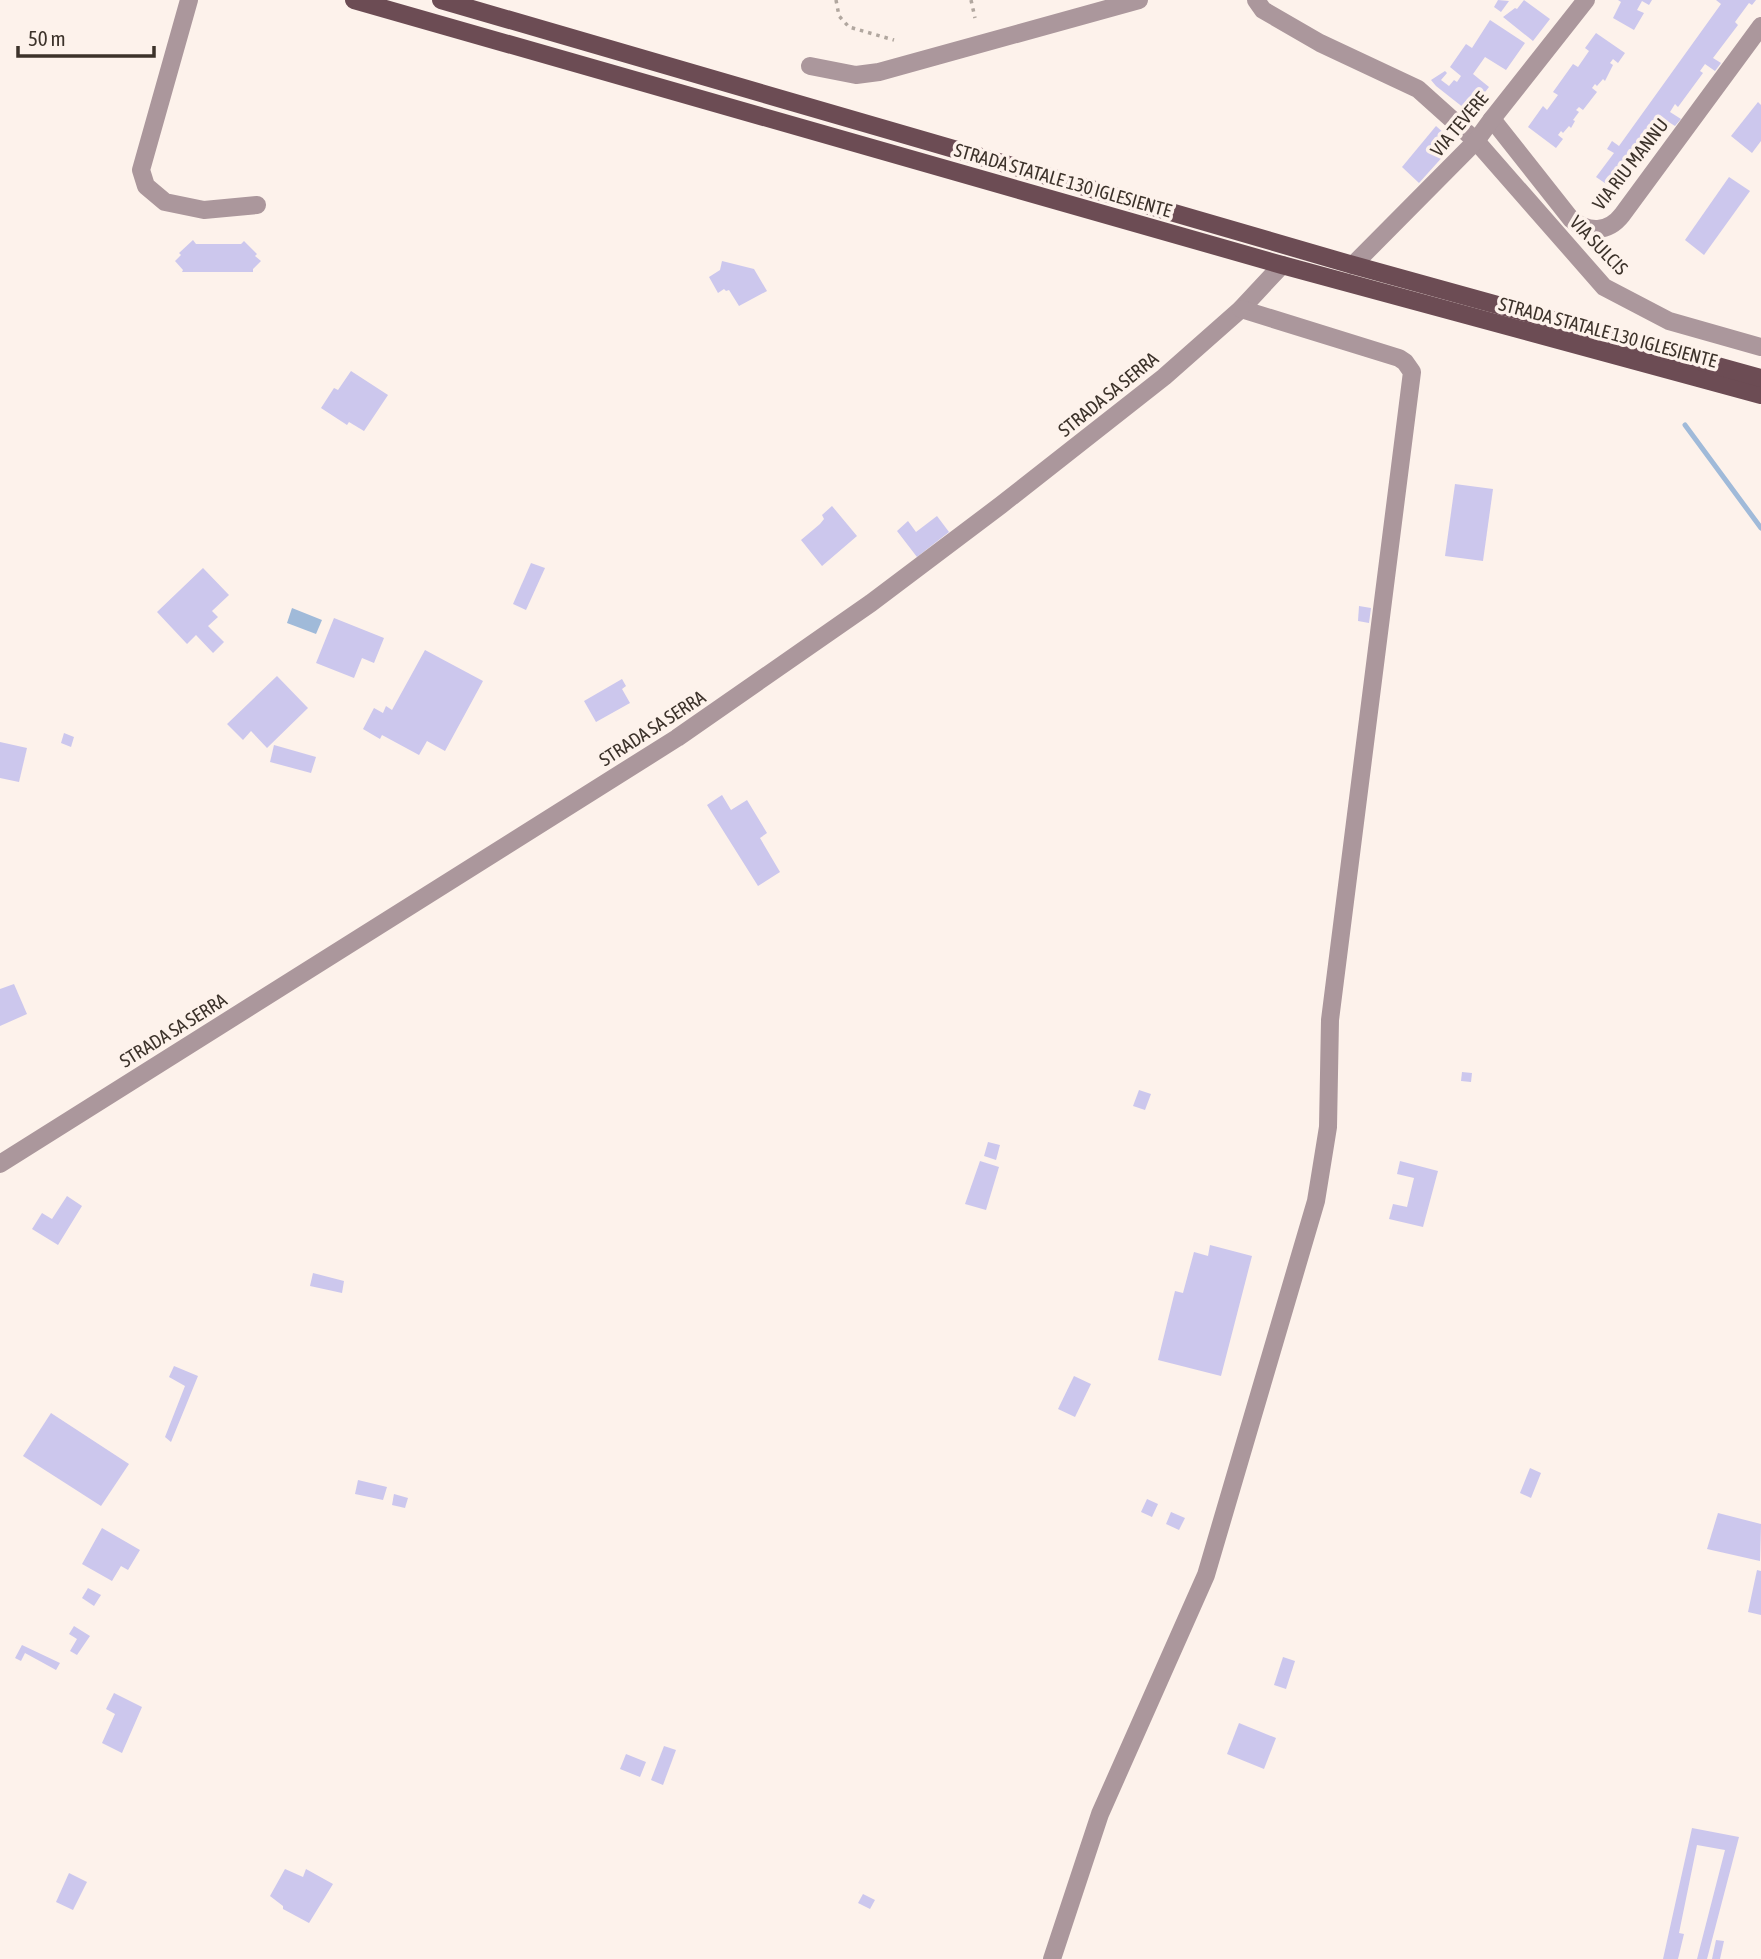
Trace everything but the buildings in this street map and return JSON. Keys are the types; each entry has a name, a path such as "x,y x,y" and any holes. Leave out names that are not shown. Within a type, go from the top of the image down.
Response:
{"main road":[{"name":"STRADA STATALE 130 IGLESIENTE","path":"354,0 1282,265 1761,395"},
{"name":"STRADA STATALE 130 IGLESIENTE","path":"441,0 1353,265 1761,378"}],"street":[{"path":"189,0 141,170 146,186 165,202 204,210 257,205"},
{"path":"810,66 856,75 880,72 1139,0"},
{"name":"VIA SULCIS","path":"1256,0 1263,10 1320,43 1418,89 1476,141 1604,287 1669,321 1761,347"},
{"name":"VIA TEVERE","path":"1353,265 1476,141 1586,0"},
{"name":"VIA RIU MANNU","path":"1492,119 1570,219 1587,229 1607,228 1622,215 1761,26"},
{"name":"STRADA SA SERRA","path":"0,1164 677,738 871,603 1164,377 1241,309 1282,265"},
{"path":"1052,1959 1100,1814 1206,1575 1316,1201 1328,1127 1330,1020 1412,372 1399,358 1241,309"}],"path":[{"path":"836,0 839,16 849,27 894,40"},
{"path":"971,0 975,18"}],"water":[{"path":"292,608 322,620 316,634 287,623"}],"waterway":[{"path":"1685,425 1761,528"}]}
